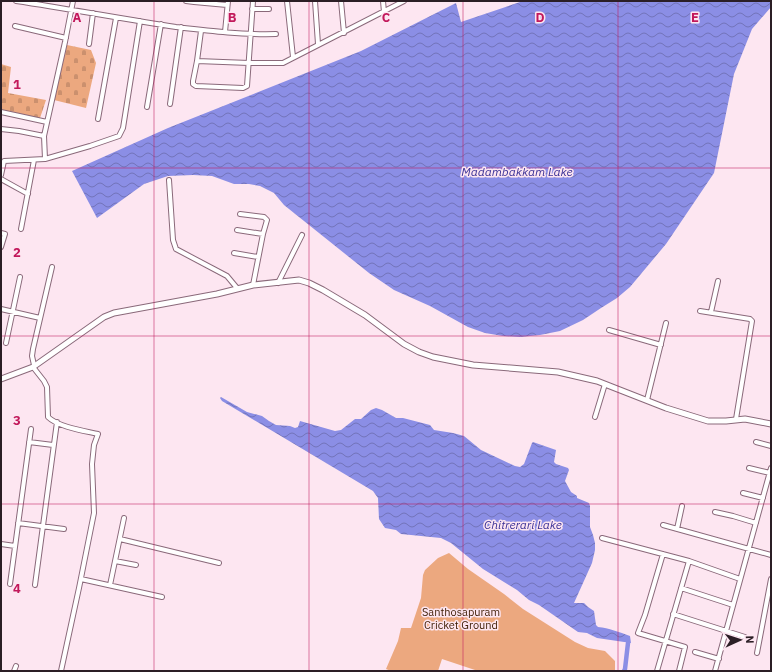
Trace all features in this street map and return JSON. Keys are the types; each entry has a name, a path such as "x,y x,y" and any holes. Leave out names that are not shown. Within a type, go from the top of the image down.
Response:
{"street":[{"path":"16,1 201,31 251,35 276,34"},
{"path":"45,159 44,136 66,38 72,9 72,1"},
{"path":"186,1 228,3 225,32"},
{"path":"201,31 193,84 196,86 245,88 248,85 253,1"},
{"path":"287,1 293,57"},
{"path":"315,1 318,44"},
{"path":"341,1 344,33"},
{"path":"383,1 384,12"},
{"path":"197,61 249,64 283,63 404,1"},
{"path":"252,9 269,9"},
{"path":"89,44 93,13"},
{"path":"98,118 116,18"},
{"path":"1,175 3,161 45,159 119,136 124,120 140,21"},
{"path":"147,107 161,24"},
{"path":"15,26 66,38"},
{"path":"170,104 181,27"},
{"path":"1,112 47,122"},
{"path":"1,129 44,136"},
{"path":"21,229 34,160"},
{"path":"1,179 28,194"},
{"path":"169,180 173,240 176,249 227,276 238,288"},
{"path":"240,214 265,217 267,220 262,234 253,285"},
{"path":"237,230 262,234"},
{"path":"1,233 5,234 1,247"},
{"path":"278,283 302,235"},
{"path":"234,253 258,257"},
{"path":"52,267 33,348 33,366 47,386 48,417 57,422 98,434 94,445 92,464 94,513 61,671"},
{"path":"6,342 20,276"},
{"path":"1,379 33,366 104,317 114,313 217,294 253,285 295,280 309,283 365,315 411,348 433,356 473,365 572,374 605,384 708,421 745,419 771,424"},
{"path":"711,312 718,281"},
{"path":"1,309 40,318"},
{"path":"700,311 752,320 736,419"},
{"path":"648,400 666,323"},
{"path":"609,330 661,344"},
{"path":"595,418 605,384"},
{"path":"35,585 57,422"},
{"path":"10,584 31,429"},
{"path":"29,442 53,445"},
{"path":"756,442 771,446"},
{"path":"715,671 770,470 749,468"},
{"path":"743,493 763,498"},
{"path":"677,529 682,506"},
{"path":"714,512 756,523"},
{"path":"110,585 124,518"},
{"path":"18,523 64,529"},
{"path":"663,525 771,555"},
{"path":"602,538 688,561 740,579"},
{"path":"120,539 219,563"},
{"path":"1,544 15,546"},
{"path":"663,554 645,615 638,633 685,647 679,671"},
{"path":"115,561 136,566"},
{"path":"657,671 688,561"},
{"path":"81,579 162,597"},
{"path":"757,653 771,579"},
{"path":"681,588 733,605"},
{"path":"673,614 745,637"},
{"path":"695,652 719,659"},
{"path":"14,671 16,666"}],"green space":[{"path":"67,45 91,50 96,63 86,108 54,100"},
{"path":"1,64 11,67 8,93 46,100 40,118 1,112"},
{"name":"Santhosapuram Cricket Ground","path":"449,553 468,569 523,609 575,642 588,648 605,651 615,661 615,671 478,671 442,659 438,671 391,671 386,669 398,641 401,628 411,628 421,598 423,575 425,570 438,558"}],"water":[{"name":"Madambakkam Lake","path":"523,1 771,1 771,7 752,29 734,74 714,173 666,244 630,287 617,298 583,320 560,331 520,337 485,333 468,327 430,306 394,290 369,273 284,205 274,193 260,186 234,184 212,176 168,176 144,184 97,218 72,171 168,128 361,51 456,3 461,22"},
{"name":"Chitrerari Lake","path":"221,397 247,412 262,416 276,425 295,428 298,427 300,421 335,431 341,430 355,419 361,419 371,410 376,408 396,418 403,418 430,425 434,430 464,436 481,450 520,467 524,464 533,442 556,450 554,462 568,468 569,470 565,481 571,492 577,496 577,498 589,503 590,527 595,543 592,563 574,603 584,603 594,611 596,625 598,627 610,629 630,636 631,643 597,638 587,633 578,632 539,605 529,600 517,590 483,569 451,543 441,538 401,534 396,530 385,528 379,519 378,498 373,491 222,401 220,398"}],"waterway":[{"path":"624,671 628,643"}]}
